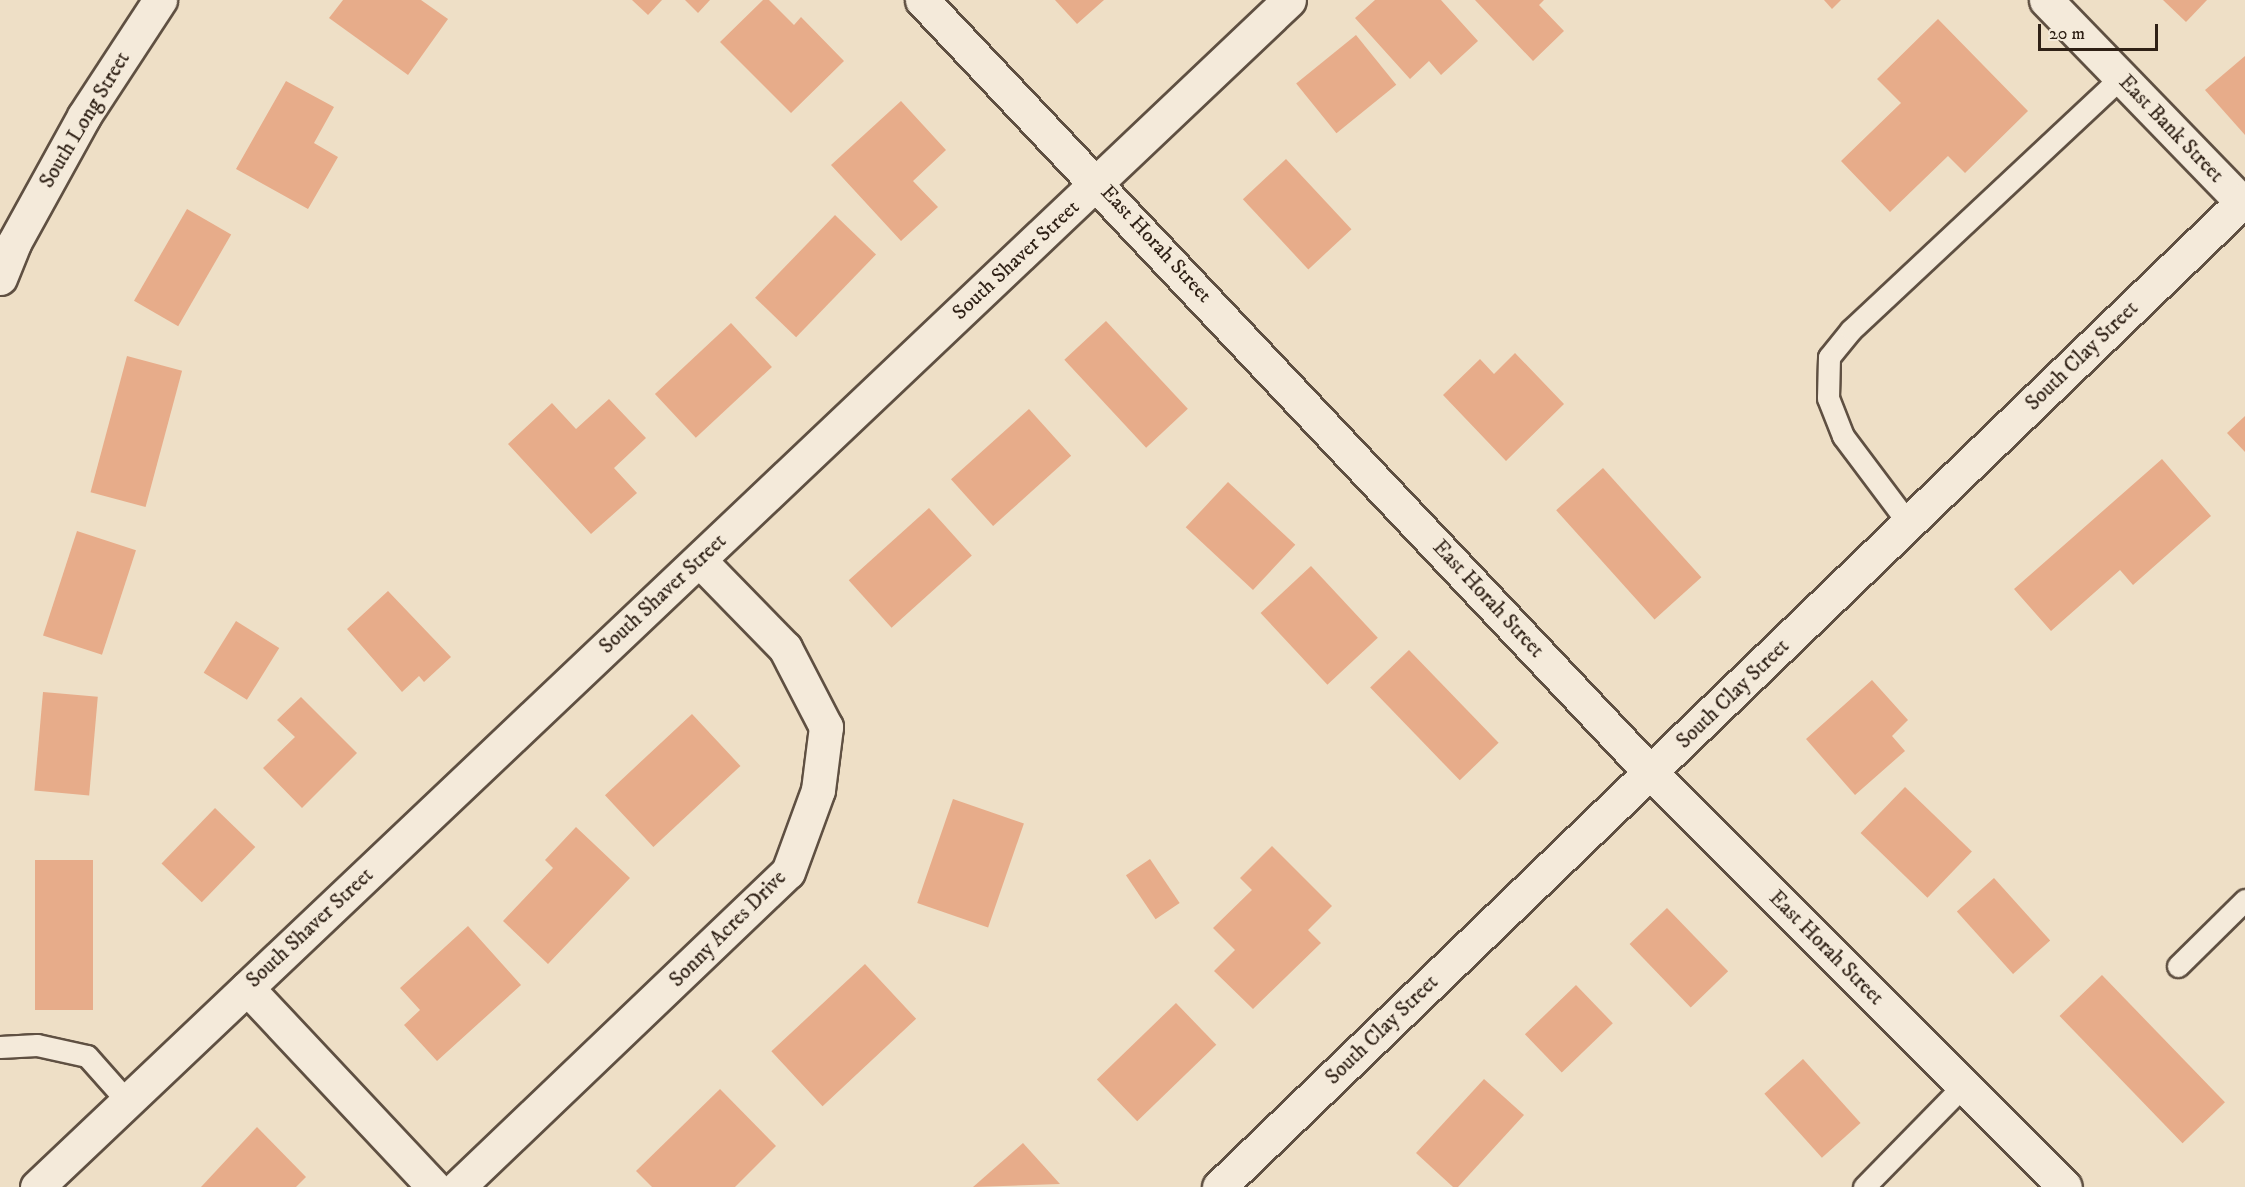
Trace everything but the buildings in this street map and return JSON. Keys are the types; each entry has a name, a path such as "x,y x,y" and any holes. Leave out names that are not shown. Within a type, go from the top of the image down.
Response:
{"street":[{"name":"South Long Street","path":"0,278 7,238 160,0"},
{"name":"East Horah Street","path":"922,0 1098,182 1651,773 2065,1187"},
{"name":"South Shaver Street","path":"37,1187 1289,0"},
{"name":"East Bank Street","path":"2046,0 2244,202"},
{"name":"South Clay Street","path":"1219,1187 2244,202"},
{"name":"Sonny Acres Drive","path":"459,1187 788,872 818,790 826,727 785,648 699,560"},
{"path":"247,988 434,1187"}],"lane":[{"path":"1909,524 1843,436 1828,398 1829,357 1851,330 2121,77"},
{"path":"2178,966 2245,900"},
{"path":"0,1047 38,1045 87,1056 127,1101"},
{"path":"1864,1187 1964,1085"}]}
